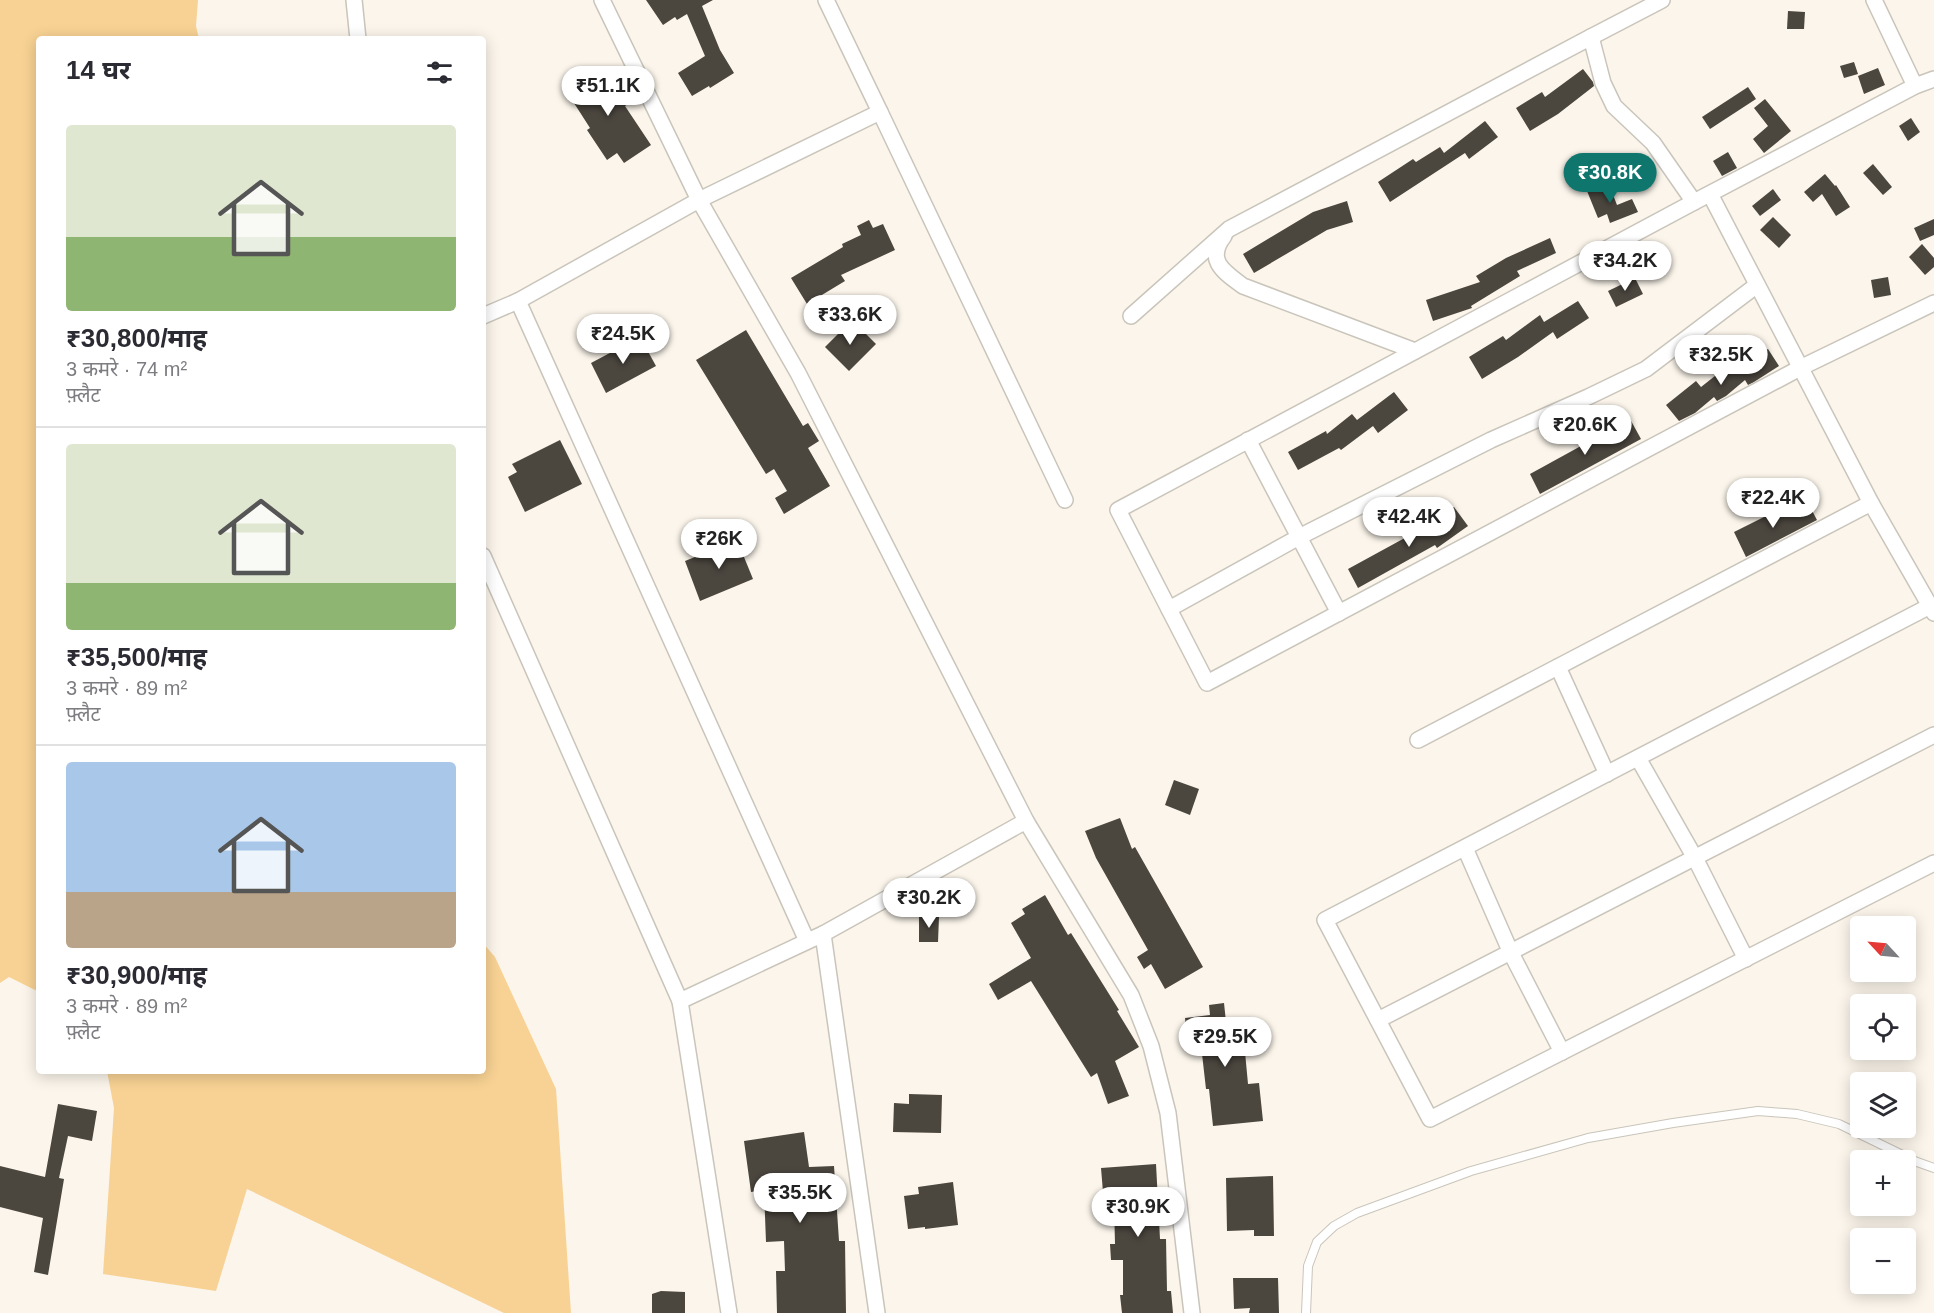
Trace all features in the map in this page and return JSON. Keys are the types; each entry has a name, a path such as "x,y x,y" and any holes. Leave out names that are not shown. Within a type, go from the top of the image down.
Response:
{"street":[{"path":"354,0 358,36"},
{"path":"602,0 699,200 798,373 1026,821 1131,995 1151,1046 1168,1113 1192,1313"},
{"path":"826,0 1065,500"},
{"path":"1131,316 1229,229 1662,0"},
{"path":"1874,0 1934,97"},
{"path":"1591,37 1603,82 1614,106 1653,143 1694,202"},
{"path":"1925,83 1694,202 1118,510 1207,683 1800,368 1934,303"},
{"path":"486,315 518,301 699,200 880,112"},
{"path":"1710,194 1870,503 1932,610 1638,758 1325,920 1430,1119 1934,863"},
{"path":"1229,229 1217,244 1215,257 1221,270 1243,286 1415,351"},
{"path":"1169,609 1299,537 1491,440 1588,398 1646,369 1757,285"},
{"path":"518,301 807,941"},
{"path":"1248,441 1339,613"},
{"path":"1418,741 1870,503"},
{"path":"486,563 680,1002 729,1313"},
{"path":"1558,667 1607,774"},
{"path":"1378,1020 1934,735"},
{"path":"1638,758 1695,858 1746,959"},
{"path":"680,1002 823,934 1026,821"},
{"path":"1465,848 1511,953 1562,1052"},
{"path":"823,934 877,1313"}],"lane":[{"path":"1306,1313 1308,1266 1317,1242 1334,1226 1357,1213 1471,1171 1588,1138 1758,1111 1797,1114 1839,1124 1934,1168"}],"shaded area":[{"path":"0,0 198,0 196,26 198,36 36,36 36,990 9,977 0,983"},
{"path":"486,946 495,957 556,1089 571,1313 504,1313 247,1189 216,1291 103,1274 114,1108 108,1074 486,1074"}],"building":[{"path":"646,0 713,0 702,6 720,50 734,73 692,96 678,73 705,56 687,14 677,20 675,17 663,25"},
{"path":"1788,11 1805,12 1804,29 1787,29"},
{"path":"1854,62 1858,74 1844,78 1840,66"},
{"path":"1878,68 1885,85 1864,94 1858,76"},
{"path":"1583,69 1594,86 1558,114 1530,131 1516,108 1542,92 1545,97"},
{"path":"593,70 600,81 609,74 628,104 625,106 651,145 624,163 617,153 607,160 587,130 590,128 565,89"},
{"path":"1748,87 1756,99 1710,129 1702,117"},
{"path":"1765,99 1791,131 1764,153 1753,139 1768,126 1754,108"},
{"path":"1911,118 1920,132 1908,141 1899,126"},
{"path":"1485,121 1498,137 1469,159 1465,153 1390,202 1378,182 1413,159 1416,162 1440,147 1444,153"},
{"path":"1728,152 1737,168 1722,176 1713,161"},
{"path":"1873,164 1892,187 1883,195 1863,173"},
{"path":"1825,174 1836,185 1850,207 1836,216 1822,194 1813,202 1804,192"},
{"path":"1608,182 1617,205 1632,199 1638,212 1610,223 1607,214 1598,218 1587,191"},
{"path":"1773,189 1781,200 1760,216 1752,206"},
{"path":"1347,201 1353,222 1327,230 1254,273 1243,254 1313,212"},
{"path":"1773,217 1791,235 1779,248 1760,230"},
{"path":"1934,219 1934,235 1920,241 1914,228"},
{"path":"869,220 873,228 883,224 895,250 841,275 845,281 807,304 791,278 843,247 842,244 861,235 857,226"},
{"path":"1550,238 1556,253 1517,271 1520,276 1471,306 1472,308 1433,321 1426,300 1480,282 1476,276 1506,258"},
{"path":"1922,244 1934,258 1934,267 1925,275 1909,257"},
{"path":"1888,277 1891,295 1874,298 1871,280"},
{"path":"1635,278 1643,294 1616,307 1608,291"},
{"path":"1578,301 1589,318 1557,339 1553,332 1482,379 1469,357 1503,336 1506,340 1540,315 1544,322"},
{"path":"852,320 876,344 849,371 825,347"},
{"path":"746,330 803,426 808,423 819,441 808,448 830,486 784,514 775,498 787,491 774,469 766,474 696,360"},
{"path":"640,337 656,366 606,393 591,363"},
{"path":"1768,349 1779,366 1754,382 1748,385 1745,380 1726,396 1717,401 1714,397 1695,413 1679,421 1666,405 1696,381 1701,387 1720,372 1724,376"},
{"path":"1394,392 1408,410 1378,433 1373,426 1341,450 1339,448 1298,470 1288,452 1326,431 1327,434 1352,414 1357,420"},
{"path":"1630,419 1641,439 1540,494 1530,474"},
{"path":"560,440 582,484 525,512 508,477 517,472 512,464"},
{"path":"1808,503 1817,520 1746,557 1734,532 1770,514 1773,520"},
{"path":"1454,507 1468,526 1437,548 1435,545 1358,588 1348,569 1434,522"},
{"path":"737,540 753,579 700,601 685,561"},
{"path":"1174,780 1199,789 1190,815 1165,805"},
{"path":"1120,818 1132,849 1135,847 1203,967 1165,989 1151,964 1144,969 1137,957 1148,950 1096,858 1085,831"},
{"path":"1045,895 1068,935 1071,933 1119,1010 1117,1011 1139,1047 1115,1061 1129,1096 1108,1104 1097,1073 1091,1077 1031,981 998,1000 989,984 1031,958 1011,923 1025,914 1022,909"},
{"path":"919,917 939,917 938,942 919,942"},
{"path":"1224,1003 1226,1022 1242,1020 1248,1084 1259,1083 1263,1121 1213,1126 1201,1045 1188,1046 1185,1018 1210,1015 1209,1005"},
{"path":"909,1094 942,1095 941,1133 893,1132 894,1103 909,1104"},
{"path":"58,1104 97,1111 92,1141 68,1136 59,1178 64,1179 48,1275 34,1272 43,1218 0,1207 0,1166 45,1177"},
{"path":"804,1132 809,1167 834,1166 839,1241 845,1241 846,1313 777,1313 776,1271 785,1271 784,1241 766,1242 764,1190 751,1192 744,1141"},
{"path":"1156,1164 1160,1239 1166,1239 1167,1291 1171,1291 1173,1313 1122,1313 1120,1295 1123,1295 1123,1260 1111,1260 1110,1244 1115,1244 1114,1204 1104,1204 1101,1168"},
{"path":"1273,1176 1274,1236 1254,1236 1254,1230 1227,1231 1226,1178"},
{"path":"953,1182 958,1225 908,1229 904,1196 919,1194 918,1187"},
{"path":"1233,1278 1278,1278 1279,1313 1249,1313 1250,1308 1234,1309"},
{"path":"661,1291 685,1292 685,1313 652,1313 652,1294"}]}
